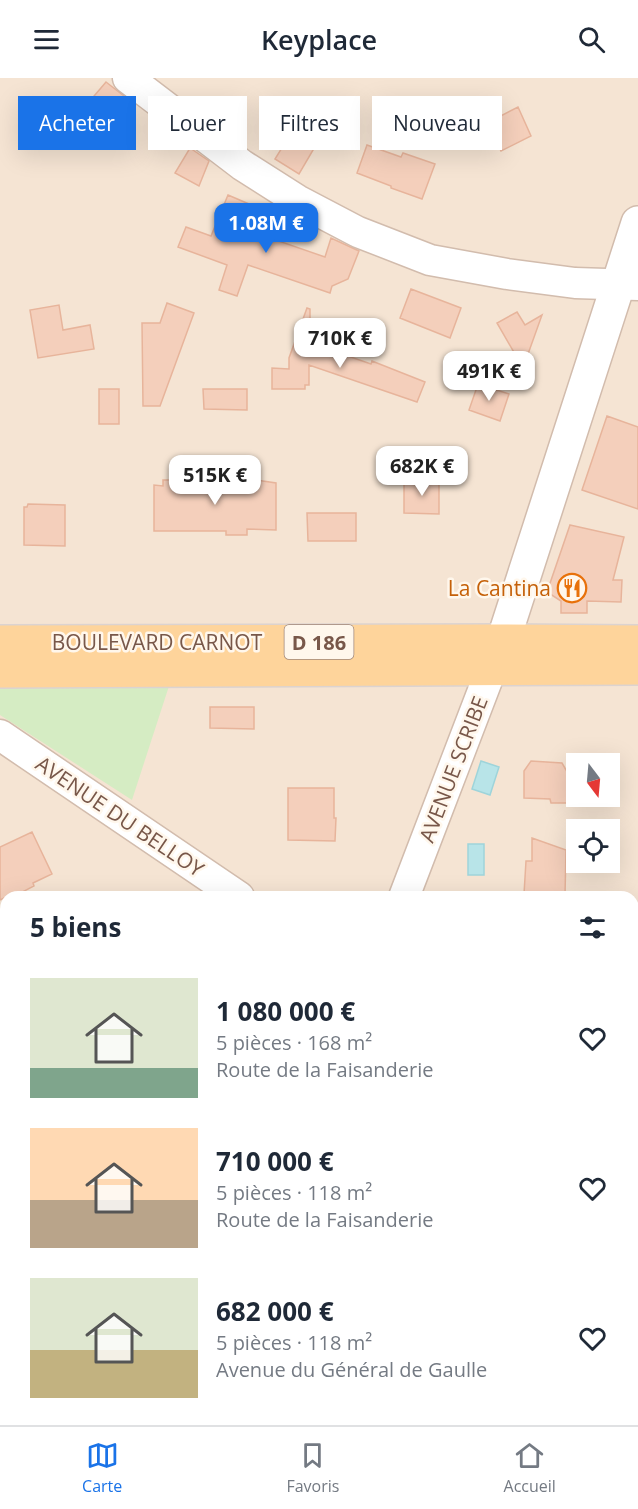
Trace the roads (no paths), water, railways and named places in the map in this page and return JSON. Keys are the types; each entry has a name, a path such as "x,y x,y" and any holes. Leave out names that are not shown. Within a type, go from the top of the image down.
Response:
{"main road":[{"name":"BOULEVARD CARNOT","path":"0,642 497,654 638,668"},
{"name":"BOULEVARD CARNOT","path":"0,671 497,654 638,642"}],"street":[{"path":"128,78 242,165 297,200 358,232 430,260 507,274 575,283 629,273"},
{"path":"497,654 629,273 638,222"},
{"name":"AVENUE SCRIBE","path":"406,891 497,654"},
{"name":"AVENUE DU BELLOY","path":"0,735 230,891"}],"water":[{"path":"481,761 499,767 490,795 472,789"},
{"path":"468,844 484,844 484,875 468,875"}],"place":[{"name":"La Cantina","path":"572,588"}]}
